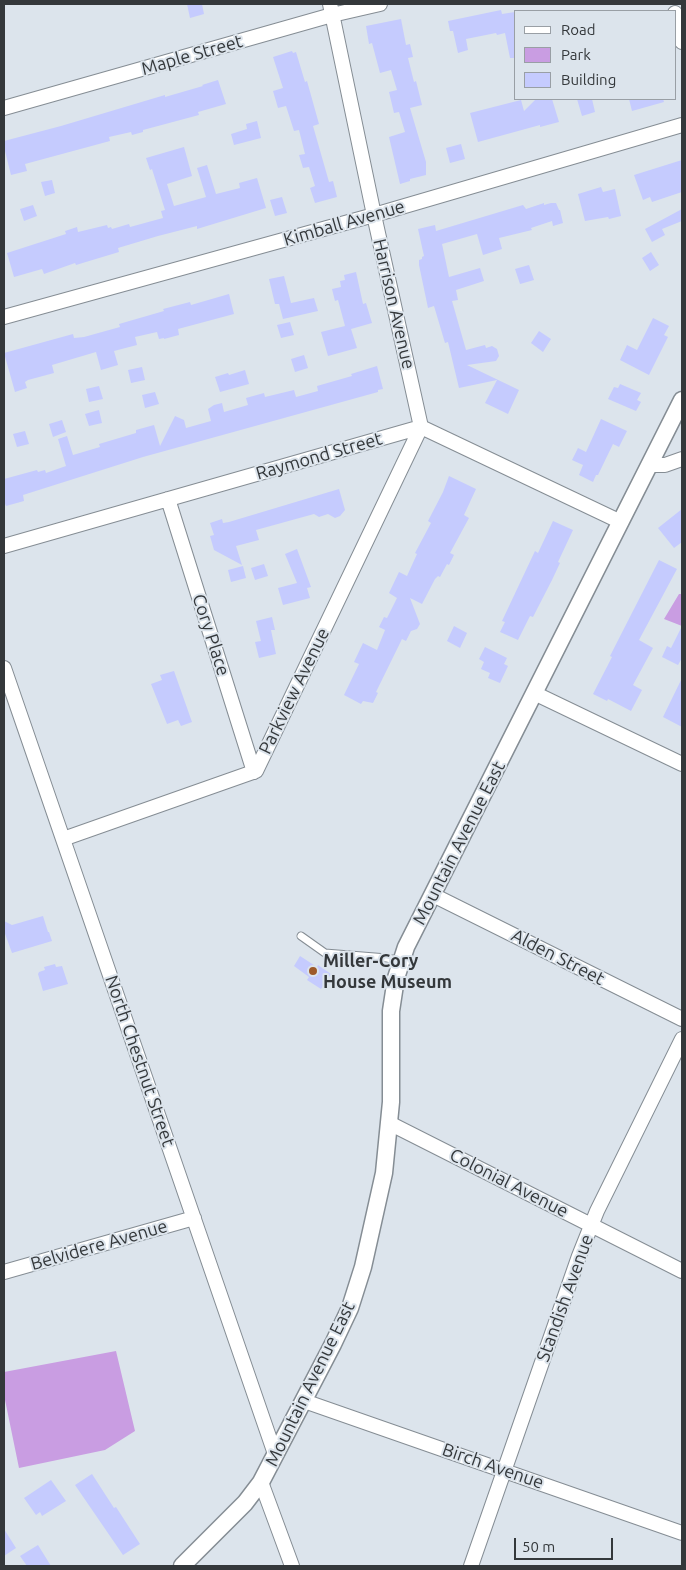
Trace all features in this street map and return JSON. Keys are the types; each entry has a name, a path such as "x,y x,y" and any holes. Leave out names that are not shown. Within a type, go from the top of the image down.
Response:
{"street":[{"name":"Maple Street","path":"4,108 331,9 380,4"},
{"name":"Harrison Avenue","path":"331,9 421,427"},
{"path":"676,20 682,42"},
{"name":"Kimball Avenue","path":"4,317 374,215 682,125"},
{"name":"Mountain Avenue East","path":"182,1566 245,1503 261,1482 350,1308 363,1267 384,1173 391,1102 391,1011 396,978 406,946 682,400"},
{"path":"421,427 621,522"},
{"name":"Raymond Street","path":"4,546 421,427"},
{"name":"Parkview Avenue","path":"64,839 254,772 421,427"},
{"path":"649,465 665,465 682,459"},
{"name":"Cory Place","path":"168,499 254,772"},
{"name":"North Chestnut Street","path":"4,668 8,696 64,839 275,1454"},
{"path":"534,693 682,764"},
{"name":"Alden Street","path":"433,894 682,1019"},
{"name":"Standish Avenue","path":"471,1566 560,1308 592,1225 682,1039"},
{"name":"Colonial Avenue","path":"389,1123 682,1271"},
{"name":"Belvidere Avenue","path":"4,1272 194,1218"},
{"name":"Birch Avenue","path":"304,1401 682,1533"},
{"path":"261,1482 292,1566"}],"lane":[{"path":"301,936 325,953 402,961"}],"green space":[{"path":"679,594 682,594 682,626 664,619"},
{"path":"116,1351 135,1431 105,1450 19,1468 4,1395 4,1372"}],"building":[{"path":"187,4 202,4 204,14 190,18"},
{"path":"501,10 502,14 514,12 514,58 510,58 505,33 466,39 468,50 458,53 453,31 450,31 448,21"},
{"path":"401,19 406,45 410,44 413,57 408,58 422,105 410,108 426,162 426,175 400,184 389,137 405,132 399,112 394,113 389,92 397,90 391,70 380,73 372,43 369,44 366,26"},
{"path":"292,51 293,53 296,52 305,82 307,81 319,124 313,126 329,182 333,181 337,197 315,203 310,188 315,186 309,167 303,168 299,155 305,154 299,130 294,131 286,106 278,108 273,91 283,88 273,57"},
{"path":"218,80 226,104 198,112 199,115 143,130 143,132 132,135 131,132 109,137 110,141 25,164 27,171 11,175 4,141 165,95 165,97"},
{"path":"521,100 524,111 535,100 552,100 559,122 540,127 540,125 478,142 470,113"},
{"path":"577,100 592,100 595,112 582,116"},
{"path":"629,100 663,100 664,102 632,111"},
{"path":"257,121 261,138 234,145 231,134 247,129 246,124"},
{"path":"461,144 465,159 450,163 446,148"},
{"path":"184,147 192,176 167,184 174,206 206,197 197,168 207,165 216,194 240,188 239,183 257,178 266,208 197,229 197,226 158,236 118,248 119,252 76,265 75,263 44,274 42,269 14,277 7,253 66,234 65,231 77,227 78,232 107,225 108,228 111,227 112,229 129,224 130,227 163,218 161,211 165,210 152,169 150,170 146,158"},
{"path":"682,160 682,192 652,202 650,197 643,200 634,175"},
{"path":"52,180 55,193 45,196 41,182"},
{"path":"601,187 603,192 615,189 621,216 585,221 578,194"},
{"path":"282,197 287,213 275,216 270,200"},
{"path":"544,203 544,205 556,203 563,223 553,226 552,221 531,228 532,230 499,238 502,249 483,255 477,234 442,244 449,277 480,268 484,281 456,290 458,300 452,301 466,350 485,345 486,348 492,346 497,349 499,356 496,361 467,365 519,390 508,414 485,403 497,380 459,388 448,342 445,343 434,306 428,308 419,265 419,260 424,256 418,229 435,225 436,231 523,205 526,209"},
{"path":"33,205 37,216 24,221 20,209"},
{"path":"682,209 682,221 662,229 665,235 652,242 645,229"},
{"path":"651,252 659,265 650,271 642,258"},
{"path":"529,265 534,280 520,284 515,269"},
{"path":"356,272 363,304 366,303 372,323 351,329 357,348 328,356 321,332 345,326 338,300 335,301 332,289 341,287 340,281 345,280 344,275"},
{"path":"284,276 291,303 314,298 318,311 283,319 279,304 275,304 269,279"},
{"path":"229,294 234,314 178,329 179,335 164,339 159,339 157,332 135,337 137,345 114,351 118,365 101,370 96,352 52,365 54,373 28,380 25,382 27,388 15,392 4,353 73,334 74,338 84,337 120,327 119,324 164,311 163,309 190,302 191,305"},
{"path":"653,318 669,326 664,335 668,337 649,375 620,360 627,345 637,350"},
{"path":"290,322 294,335 281,338 277,325"},
{"path":"539,331 551,339 543,352 531,343"},
{"path":"304,355 308,368 295,372 291,359"},
{"path":"377,366 383,389 378,390 378,392 143,457 23,495 24,501 6,506 4,504 4,479 37,470 38,472 45,470 46,473 66,466 58,439 67,436 73,455 100,447 99,444 136,433 136,430 154,425 160,446 175,416 184,420 186,428 211,421 208,409 214,405 222,403 224,412 248,405 246,398 264,393 265,397 294,390 296,397 318,391 317,386 352,376 351,374"},
{"path":"142,367 145,380 131,383 128,370"},
{"path":"245,370 249,384 220,392 215,377"},
{"path":"620,384 641,393 637,400 641,402 636,411 608,399 614,387 618,388"},
{"path":"99,386 103,399 89,402 86,389"},
{"path":"155,392 159,404 145,408 142,395"},
{"path":"99,410 102,423 89,426 85,414"},
{"path":"601,419 627,431 619,447 613,444 593,482 579,475 583,465 572,460 578,448 586,452"},
{"path":"62,420 66,432 53,437 49,424"},
{"path":"25,431 29,444 17,447 13,434"},
{"path":"449,476 476,489 464,515 469,518 450,553 454,555 449,565 447,564 440,577 438,576 435,579 422,604 410,598 420,624 417,629 411,631 406,641 402,639 376,692 378,693 373,703 363,701 361,704 344,695 359,664 354,662 363,643 377,650 385,630 379,627 384,617 387,618 397,598 389,593 399,572 407,576 417,554 415,553 431,523 428,521"},
{"path":"339,489 345,510 340,516 335,518 328,514 319,517 314,514 256,530 259,540 236,546 242,565 214,550 210,536 214,535 210,523 222,519 223,523 229,522"},
{"path":"682,509 682,542 674,548 658,528"},
{"path":"553,521 573,530 552,580 533,617 530,616 518,640 500,632 505,622 502,621 535,551 538,553"},
{"path":"297,549 311,587 307,588 310,598 283,605 278,588 297,583 285,554"},
{"path":"659,560 677,569 639,640 653,648 633,685 642,690 631,711 608,699 607,701 593,694 612,657 610,656"},
{"path":"264,564 268,576 255,580 251,568"},
{"path":"243,566 246,578 231,582 228,570"},
{"path":"272,617 275,630 271,630 276,654 259,658 255,642 261,641 256,621"},
{"path":"454,626 467,633 460,648 447,641"},
{"path":"682,626 682,658 678,665 662,657 667,646 671,648"},
{"path":"485,647 507,658 504,664 508,666 500,683 488,678 490,673 481,669 484,662 479,659"},
{"path":"174,671 192,722 181,726 178,720 167,724 151,684 162,680 160,675"},
{"path":"682,678 682,727 663,717"},
{"path":"43,916 52,941 12,953 4,931 4,921 12,925"},
{"name":"Miller-Cory House Museum","path":"300,956 331,974 321,989 307,980 309,977 294,966"},
{"path":"55,964 56,967 62,966 68,984 43,991 38,974 45,970 44,967"},
{"path":"92,1474 140,1544 123,1555 75,1485"},
{"path":"51,1480 66,1501 42,1516 40,1512 36,1515 24,1498"},
{"path":"4,1529 16,1548 4,1556"},
{"path":"38,1545 51,1566 27,1566 20,1556"}],"place":[{"name":"Miller-Cory House Museum","path":"313,971"}]}
